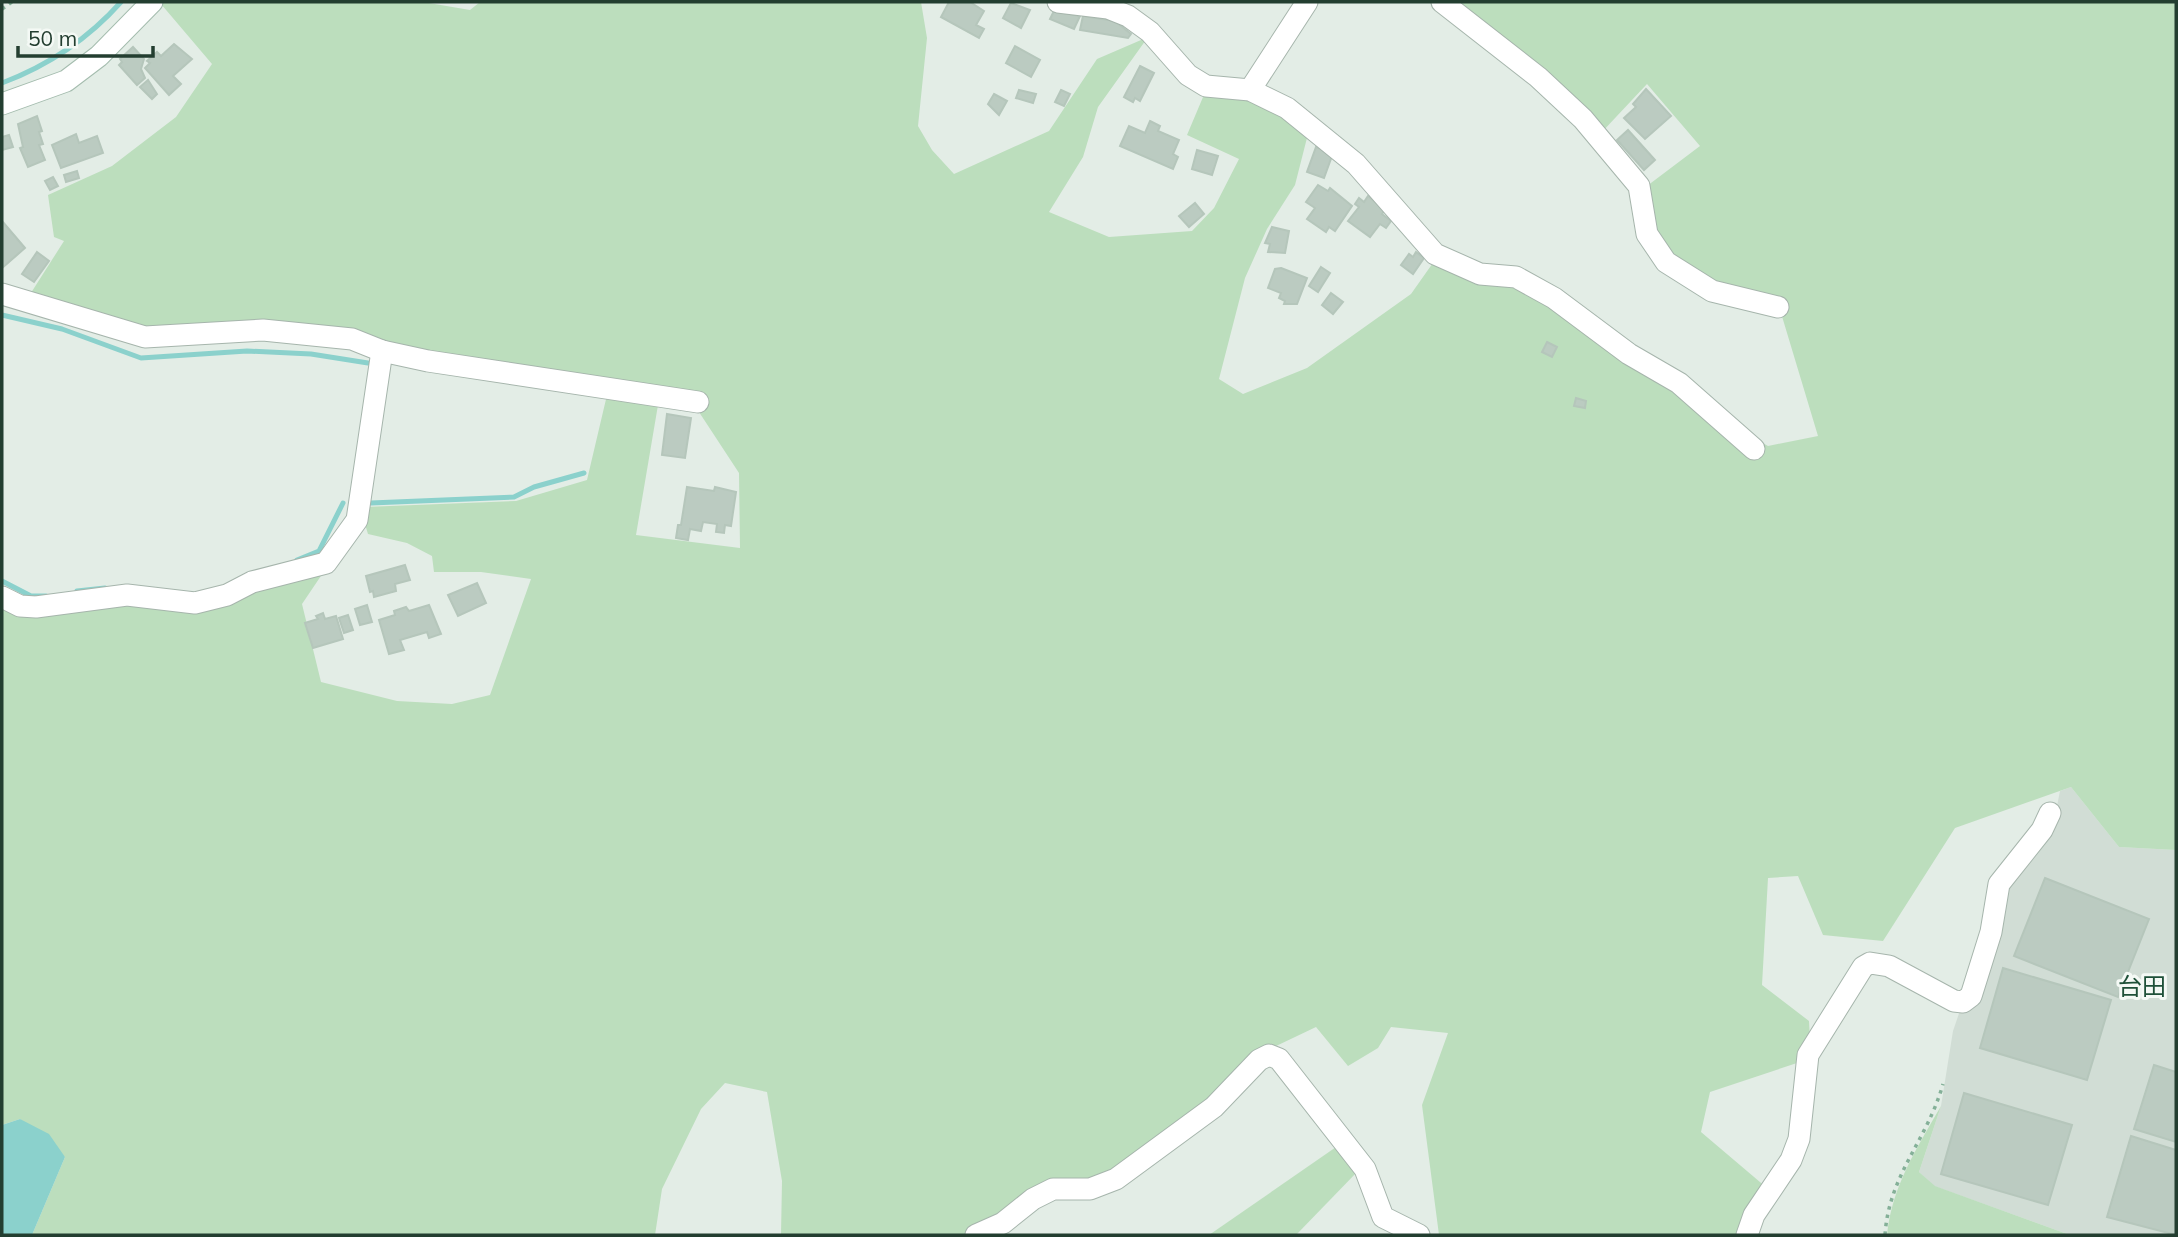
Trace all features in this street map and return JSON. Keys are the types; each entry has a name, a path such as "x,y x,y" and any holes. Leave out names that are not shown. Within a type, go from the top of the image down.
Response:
{"street":[{"path":"2,104 66,81 99,56 152,2"},
{"path":"1058,2 1108,8 1128,16 1150,32 1188,75 1206,86 1250,90 1307,121 1346,155 1435,254 1480,274 1516,277 1554,298 1629,354 1679,383 1754,449"},
{"path":"1250,90 1307,2"},
{"path":"1442,2 1538,77 1583,119 1639,186 1647,234 1666,262 1712,291 1778,307"},
{"path":"2,294 145,337 263,330 352,339 382,351 428,361 698,402"},
{"path":"2,597 20,606 36,607 127,595 194,603 227,595 252,582 326,563 357,520 382,351"},
{"path":"1747,1235 1754,1215 1786,1168 1799,1139 1808,1055 1863,967 1870,962 1889,966 1954,1001 1963,1002 1975,989 1981,971 1998,884 2042,830 2050,813"},
{"path":"976,1235 1003,1223 1033,1199 1053,1189 1090,1189 1116,1179 1214,1107 1259,1060 1269,1055 1279,1059 1365,1169 1384,1216 1419,1235"}],"path":[{"path":"2,9 12,2"},
{"path":"1885,1235 1890,1198 1935,1113 1943,1084"}],"shaded area":[{"path":"2071,787 2119,847 2176,850 2176,1235 2070,1235 1934,1186 1919,1172 1941,1106 1953,1031 2003,885 2056,811 2060,791"}],"green space":[{"path":"423,2 470,10 480,2 921,2 927,38 918,126 932,150 954,174 1049,131 1097,59 1148,37 1098,107 1083,157 1049,212 1109,237 1192,231 1214,208 1239,159 1187,135 1206,90 1243,94 1309,130 1295,185 1267,229 1245,278 1219,379 1243,394 1307,368 1411,294 1435,260 1530,292 1676,394 1768,446 1818,436 1781,313 1691,273 1662,248 1647,217 1643,189 1700,146 1647,84 1601,133 1453,2 2176,2 2176,850 2119,847 2071,787 1955,828 1883,941 1823,935 1798,876 1768,878 1762,985 1809,1021 1810,1040 1803,1061 1710,1092 1701,1132 1767,1188 1742,1235 1439,1235 1422,1105 1448,1033 1391,1027 1378,1048 1348,1066 1316,1027 1274,1047 1206,1109 1113,1174 968,1235 781,1235 782,1181 767,1092 725,1083 701,1109 662,1189 655,1235 32,1235 65,1157 20,1119 2,1125 2,602 131,599 183,607 329,564 302,604 321,682 397,701 452,704 490,695 531,579 481,572 434,572 432,556 407,543 368,534 364,521 365,507 516,501 587,480 607,395 658,405 636,535 740,548 739,473 699,412 419,352 142,329 29,296 64,241 54,237 48,195 112,166 176,117 212,64 161,4"},
{"path":"1941,1106 1919,1172 1935,1186 2070,1235 1887,1235 1900,1184"},
{"path":"1339,1145 1359,1170 1296,1235 1209,1235"}],"water":[{"path":"20,1119 49,1134 65,1157 32,1235 2,1235 2,1125"}],"building":[{"path":"949,2 970,2 984,11 976,25 984,29 979,38 941,17"},
{"path":"1011,3 1030,10 1021,28 1003,18"},
{"path":"1054,11 1080,16 1074,29 1050,19"},
{"path":"1083,16 1115,21 1131,34 1128,38 1080,30"},
{"path":"174,44 192,59 173,76 181,84 169,95 145,68 150,63 147,61 157,52 161,56"},
{"path":"1015,46 1040,60 1031,77 1006,63"},
{"path":"133,47 144,59 141,69 145,78 137,85 119,65 122,62 120,59"},
{"path":"1140,66 1154,73 1140,101 1135,98 1133,102 1124,97"},
{"path":"148,80 157,94 152,99 140,87"},
{"path":"1646,89 1671,116 1645,139 1624,118 1636,107 1633,104"},
{"path":"1019,90 1036,94 1033,103 1016,98"},
{"path":"1061,90 1070,94 1064,106 1055,102"},
{"path":"994,94 1007,101 999,115 988,104"},
{"path":"37,116 43,144 39,145 45,160 28,167 20,148 23,147 18,124"},
{"path":"1150,121 1160,126 1158,131 1179,140 1173,154 1178,157 1173,169 1120,146 1129,126 1145,133"},
{"path":"1628,130 1655,160 1644,170 1617,140"},
{"path":"76,134 79,143 97,136 103,153 61,168 52,145"},
{"path":"9,135 13,147 2,150 2,137"},
{"path":"1316,147 1333,153 1324,178 1307,172"},
{"path":"1197,150 1218,156 1212,175 1192,169"},
{"path":"77,171 79,178 66,182 64,175"},
{"path":"53,177 58,186 50,190 45,181"},
{"path":"1318,185 1328,191 1330,188 1352,206 1335,231 1329,227 1326,232 1307,219 1315,208 1306,202"},
{"path":"1368,196 1385,210 1382,214 1391,221 1386,228 1380,224 1370,237 1348,221 1359,207 1355,204 1359,198 1364,202"},
{"path":"1195,203 1204,214 1189,227 1179,216"},
{"path":"2,221 25,248 2,268"},
{"path":"1272,227 1289,231 1285,253 1268,252 1270,244 1265,243"},
{"path":"37,252 49,261 34,282 22,274"},
{"path":"1416,252 1424,258 1413,274 1401,265 1409,254 1413,257"},
{"path":"1321,267 1330,273 1318,292 1309,286"},
{"path":"1281,268 1307,278 1297,304 1284,304 1285,301 1279,298 1281,293 1268,288 1275,269"},
{"path":"1331,293 1343,302 1333,314 1322,305"},
{"path":"1547,342 1557,347 1552,357 1542,352"},
{"path":"1576,398 1586,401 1585,408 1574,406"},
{"path":"667,414 691,418 685,458 662,455"},
{"path":"687,487 714,491 715,487 736,492 731,526 725,525 724,533 716,532 717,524 703,522 701,531 690,529 688,540 676,538 678,525 681,525"},
{"path":"405,565 410,580 395,584 396,591 374,597 366,576"},
{"path":"477,583 486,603 458,616 448,595"},
{"path":"367,605 372,622 360,625 355,609"},
{"path":"429,605 441,634 429,638 427,632 400,640 404,650 389,654 379,620 395,615 394,611 406,607 409,611"},
{"path":"323,613 325,619 336,616 343,639 313,648 305,623 318,619 316,616"},
{"path":"348,615 353,630 344,633 339,618"},
{"path":"2045,878 2149,919 2118,997 2014,956"},
{"path":"2003,968 2111,1000 2087,1080 1980,1048"},
{"path":"2154,1065 2176,1072 2176,1142 2134,1129"},
{"path":"1964,1093 2072,1125 2048,1205 1941,1174"},
{"path":"2131,1136 2176,1150 2176,1235 2107,1217"}],"waterway":[{"path":"2,83 66,50 121,2"},
{"path":"2,315 62,329 141,358 247,351 311,354 368,363"},
{"path":"371,503 514,497 534,487 584,473"},
{"path":"297,560 319,551 343,503"},
{"path":"2,581 31,596 46,596"},
{"path":"77,591 105,588"}],"district":[{"name":"台田","path":"2142,987"}]}
